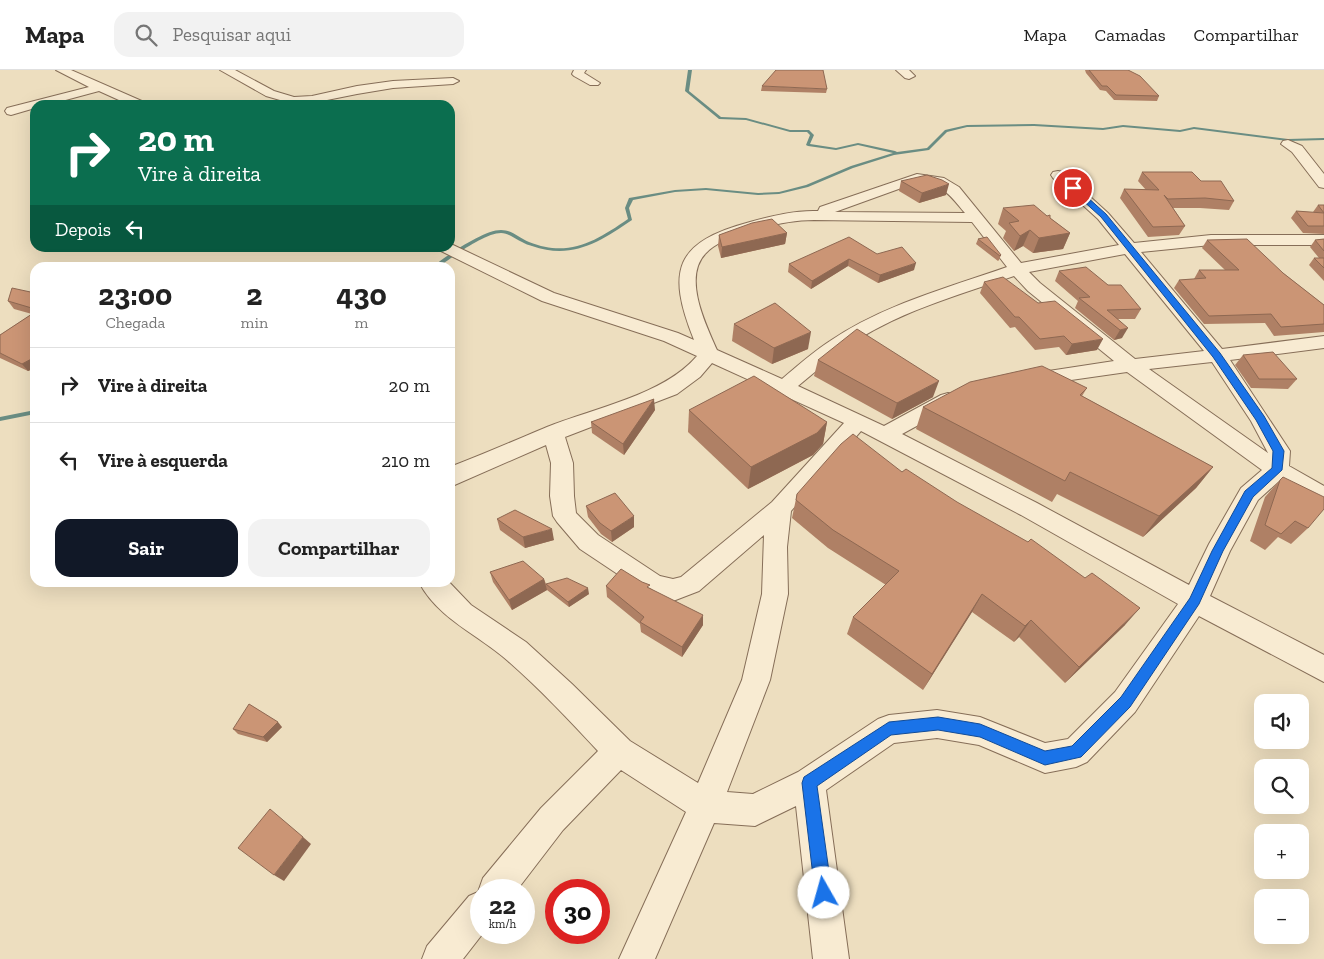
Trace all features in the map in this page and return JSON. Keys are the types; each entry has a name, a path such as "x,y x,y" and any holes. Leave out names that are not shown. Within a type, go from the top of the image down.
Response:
{"street":[{"path":"62,70 129,100"},
{"path":"226,70 285,99 298,100 320,99 355,90 398,84 453,81"},
{"path":"580,70 578,74 594,83"},
{"path":"54,100 101,88"},
{"path":"11,111 30,106"},
{"path":"1288,144 1297,150 1324,184"},
{"path":"437,587 462,613 516,651 562,693 619,752 705,806 755,810 809,783 889,729 938,724 980,731 1045,758 1076,752 1126,702 1195,601 1218,551 1249,494 1277,470 1278,451 1260,419 1217,355 1103,216 1058,175"},
{"path":"709,354 694,317 687,276 694,256 702,245 716,237 753,226 804,216 917,178 939,181 954,190 1017,269 1034,287 1131,365 1277,470 1324,497"},
{"path":"804,216 978,218"},
{"path":"783,388 836,346 873,324 916,304 1017,269 1130,248 1211,240 1324,240"},
{"path":"455,252 548,297 671,337 858,422 1029,509 1324,670"},
{"path":"1012,383 1131,365 1287,348 1324,342"},
{"path":"455,476 553,433 670,389 692,372 709,354"},
{"path":"884,435 940,404 963,394"},
{"path":"553,433 562,463 562,496 566,516 589,542 652,584 673,590 690,584 780,508 858,422"},
{"path":"637,959 705,806 756,680 775,594 774,547 780,508"},
{"path":"504,879 552,819 619,752"},
{"path":"809,783 831,959"},
{"path":"440,959 470,922"}],"building":[{"path":"776,70 823,70 827,89 762,86"},
{"path":"1089,70 1128,70 1140,76 1159,96 1116,95 1107,86 1102,86"},
{"path":"1142,172 1192,172 1201,181 1221,181 1234,201 1205,198 1168,199 1164,195 1185,226 1153,227 1124,189 1159,190"},
{"path":"927,175 949,184 922,193 901,181"},
{"path":"1034,205 1047,216 1050,215 1050,218 1070,233 1039,238 1030,230 1020,236 1009,223 1019,221 1003,208"},
{"path":"1318,205 1324,205 1324,213"},
{"path":"1296,211 1324,213 1324,226 1308,226"},
{"path":"772,219 787,233 722,247 719,235 752,223"},
{"path":"849,237 877,254 902,247 916,263 880,275 849,259 812,281 789,264"},
{"path":"987,237 1001,255 1000,256 978,239"},
{"path":"1247,239 1283,273 1324,305 1324,324 1281,327 1271,314 1209,316 1179,280 1206,278 1199,270 1239,270 1207,240"},
{"path":"1324,239 1324,251 1315,240"},
{"path":"1314,258 1324,258 1324,268"},
{"path":"1086,267 1108,285 1121,285 1141,309 1107,310 1128,328 1120,330 1079,298 1090,297 1059,271"},
{"path":"1003,277 1038,303 1055,301 1103,339 1072,344 1064,336 1040,339 1019,317 1015,317 984,282"},
{"path":"12,288 30,292 30,308 8,301"},
{"path":"775,303 811,332 774,348 734,324"},
{"path":"30,315 30,360 22,364 0,353 0,335"},
{"path":"857,329 939,381 897,403 818,360"},
{"path":"1273,352 1297,379 1259,379 1243,355"},
{"path":"1042,366 1087,388 1080,395 1213,467 1159,516 1070,472 1065,481 923,407 970,382"},
{"path":"754,376 827,422 817,433 751,467 689,410"},
{"path":"654,399 623,444 591,422"},
{"path":"853,434 902,472 906,469 957,502 1028,542 1031,539 1085,578 1092,573 1140,608 1079,667 1031,620 1025,626 982,594 932,674 853,617 899,571 833,530 796,500 797,494 841,444"},
{"path":"1283,477 1324,497 1324,509 1308,528 1295,521 1281,534 1265,525 1280,480"},
{"path":"615,493 634,516 611,531 600,523 586,506"},
{"path":"515,510 552,529 523,537 497,519"},
{"path":"523,561 544,579 509,600 490,572"},
{"path":"621,569 650,585 647,587 703,615 682,647 640,622 644,617 606,586"},
{"path":"567,578 588,588 568,602 546,584"},
{"path":"249,704 278,722 263,737 233,729"},
{"path":"270,809 303,837 274,875 238,848"}],"waterway":[{"path":"690,70 687,91 720,118 746,119 790,131 808,131 812,135 808,145 836,149 858,144 895,152"},
{"path":"442,262 474,242 501,231 510,233 523,241 542,248 569,250 582,247 594,242 630,219 627,208 631,199 675,191 706,189 758,194 779,193 807,186 852,167 893,154 928,149 946,131 967,126 1034,125 1103,129 1123,126 1180,131 1194,128 1288,140 1324,139"},
{"path":"0,419 30,413"}],"route":[{"path":"824,893 809,783 889,729 938,724 980,731 1045,758 1076,752 1126,702 1195,601 1234,518 1249,494 1277,470 1278,451 1260,419 1217,355 1103,216 1073,188"}]}
